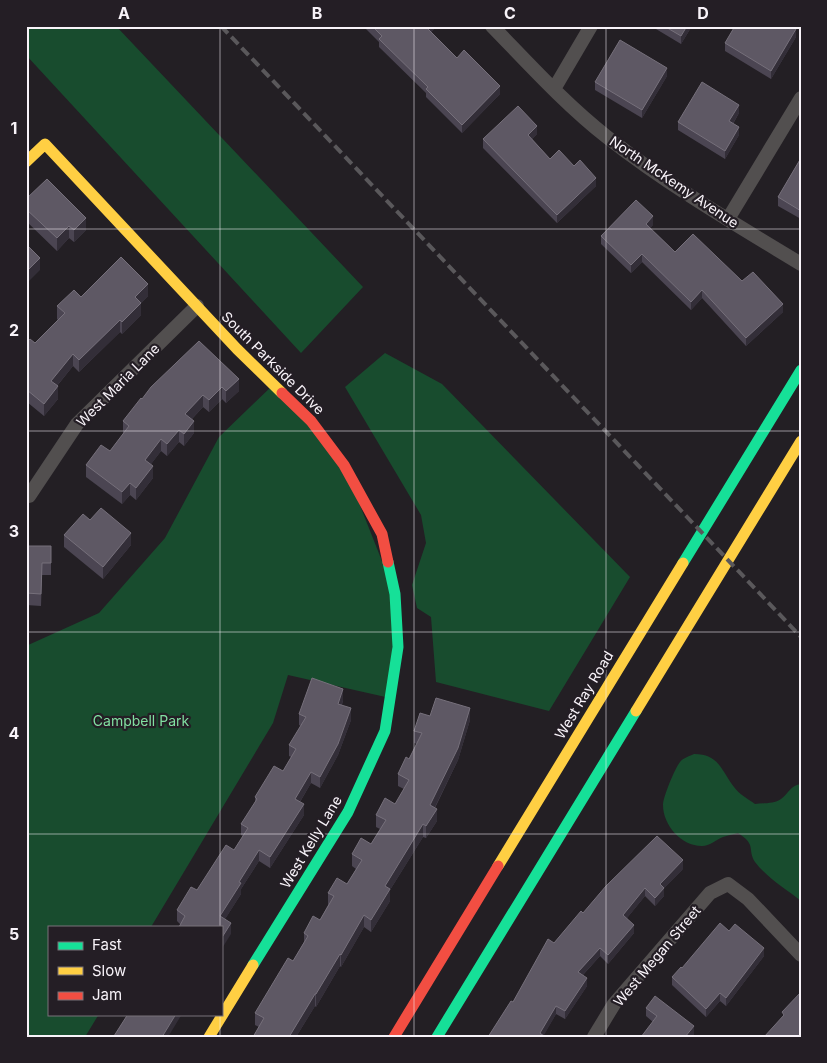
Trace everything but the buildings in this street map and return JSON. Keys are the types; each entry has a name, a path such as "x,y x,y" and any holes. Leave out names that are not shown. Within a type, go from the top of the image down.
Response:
{"main road":[{"name":"South Parkside Drive","path":"26,162 45,144 237,349 311,421 344,465 382,534 395,594 398,647"},
{"name":"West Ray Road","path":"394,1037 801,370"},
{"path":"437,1037 801,441"},
{"name":"West Kelly Lane","path":"209,1037 348,812 385,731 398,647"}],"street":[{"name":"North McKemy Avenue","path":"492,26 554,89 605,136 640,162 801,264"},
{"path":"554,89 592,26"},
{"path":"728,219 801,98"},
{"name":"West Maria Lane","path":"29,496 77,424 197,306"},
{"name":"West Megan Street","path":"594,1037 614,1004 710,893 728,884 748,899 801,956"}],"green space":[{"path":"26,26 116,26 363,287 301,353 26,55"},
{"path":"385,353 442,384 630,577 549,711 436,682 431,617 417,608 412,585 426,543 421,515 345,387"},
{"name":"Campbell Park","path":"273,385 344,465 395,594 390,698 288,675 273,723 152,926 48,926 48,1016 98,1016 85,1037 26,1037 26,646 99,613 165,538 219,437"},
{"path":"694,754 714,760 736,790 755,804 778,801 792,788 801,784 801,901 760,868 753,858 750,844 738,833 702,846 694,845 680,838 670,827 664,813 665,796 672,776 680,762"}],"railway":[{"path":"221,26 801,637"}],"traffic: fast":[{"path":"683,563 801,370"},
{"path":"253,965 348,812 385,731 398,647 395,594 388,562"},
{"path":"437,1037 636,711"}],"traffic: slow":[{"path":"26,162 45,144 237,349 282,393"},
{"path":"636,711 801,441"},
{"path":"498,866 683,563"},
{"path":"222,1016 253,965"},
{"path":"209,1037 222,1016"}],"traffic: jam":[{"path":"282,393 311,421 344,465 382,534 388,562"},
{"path":"394,1037 498,866"}]}
